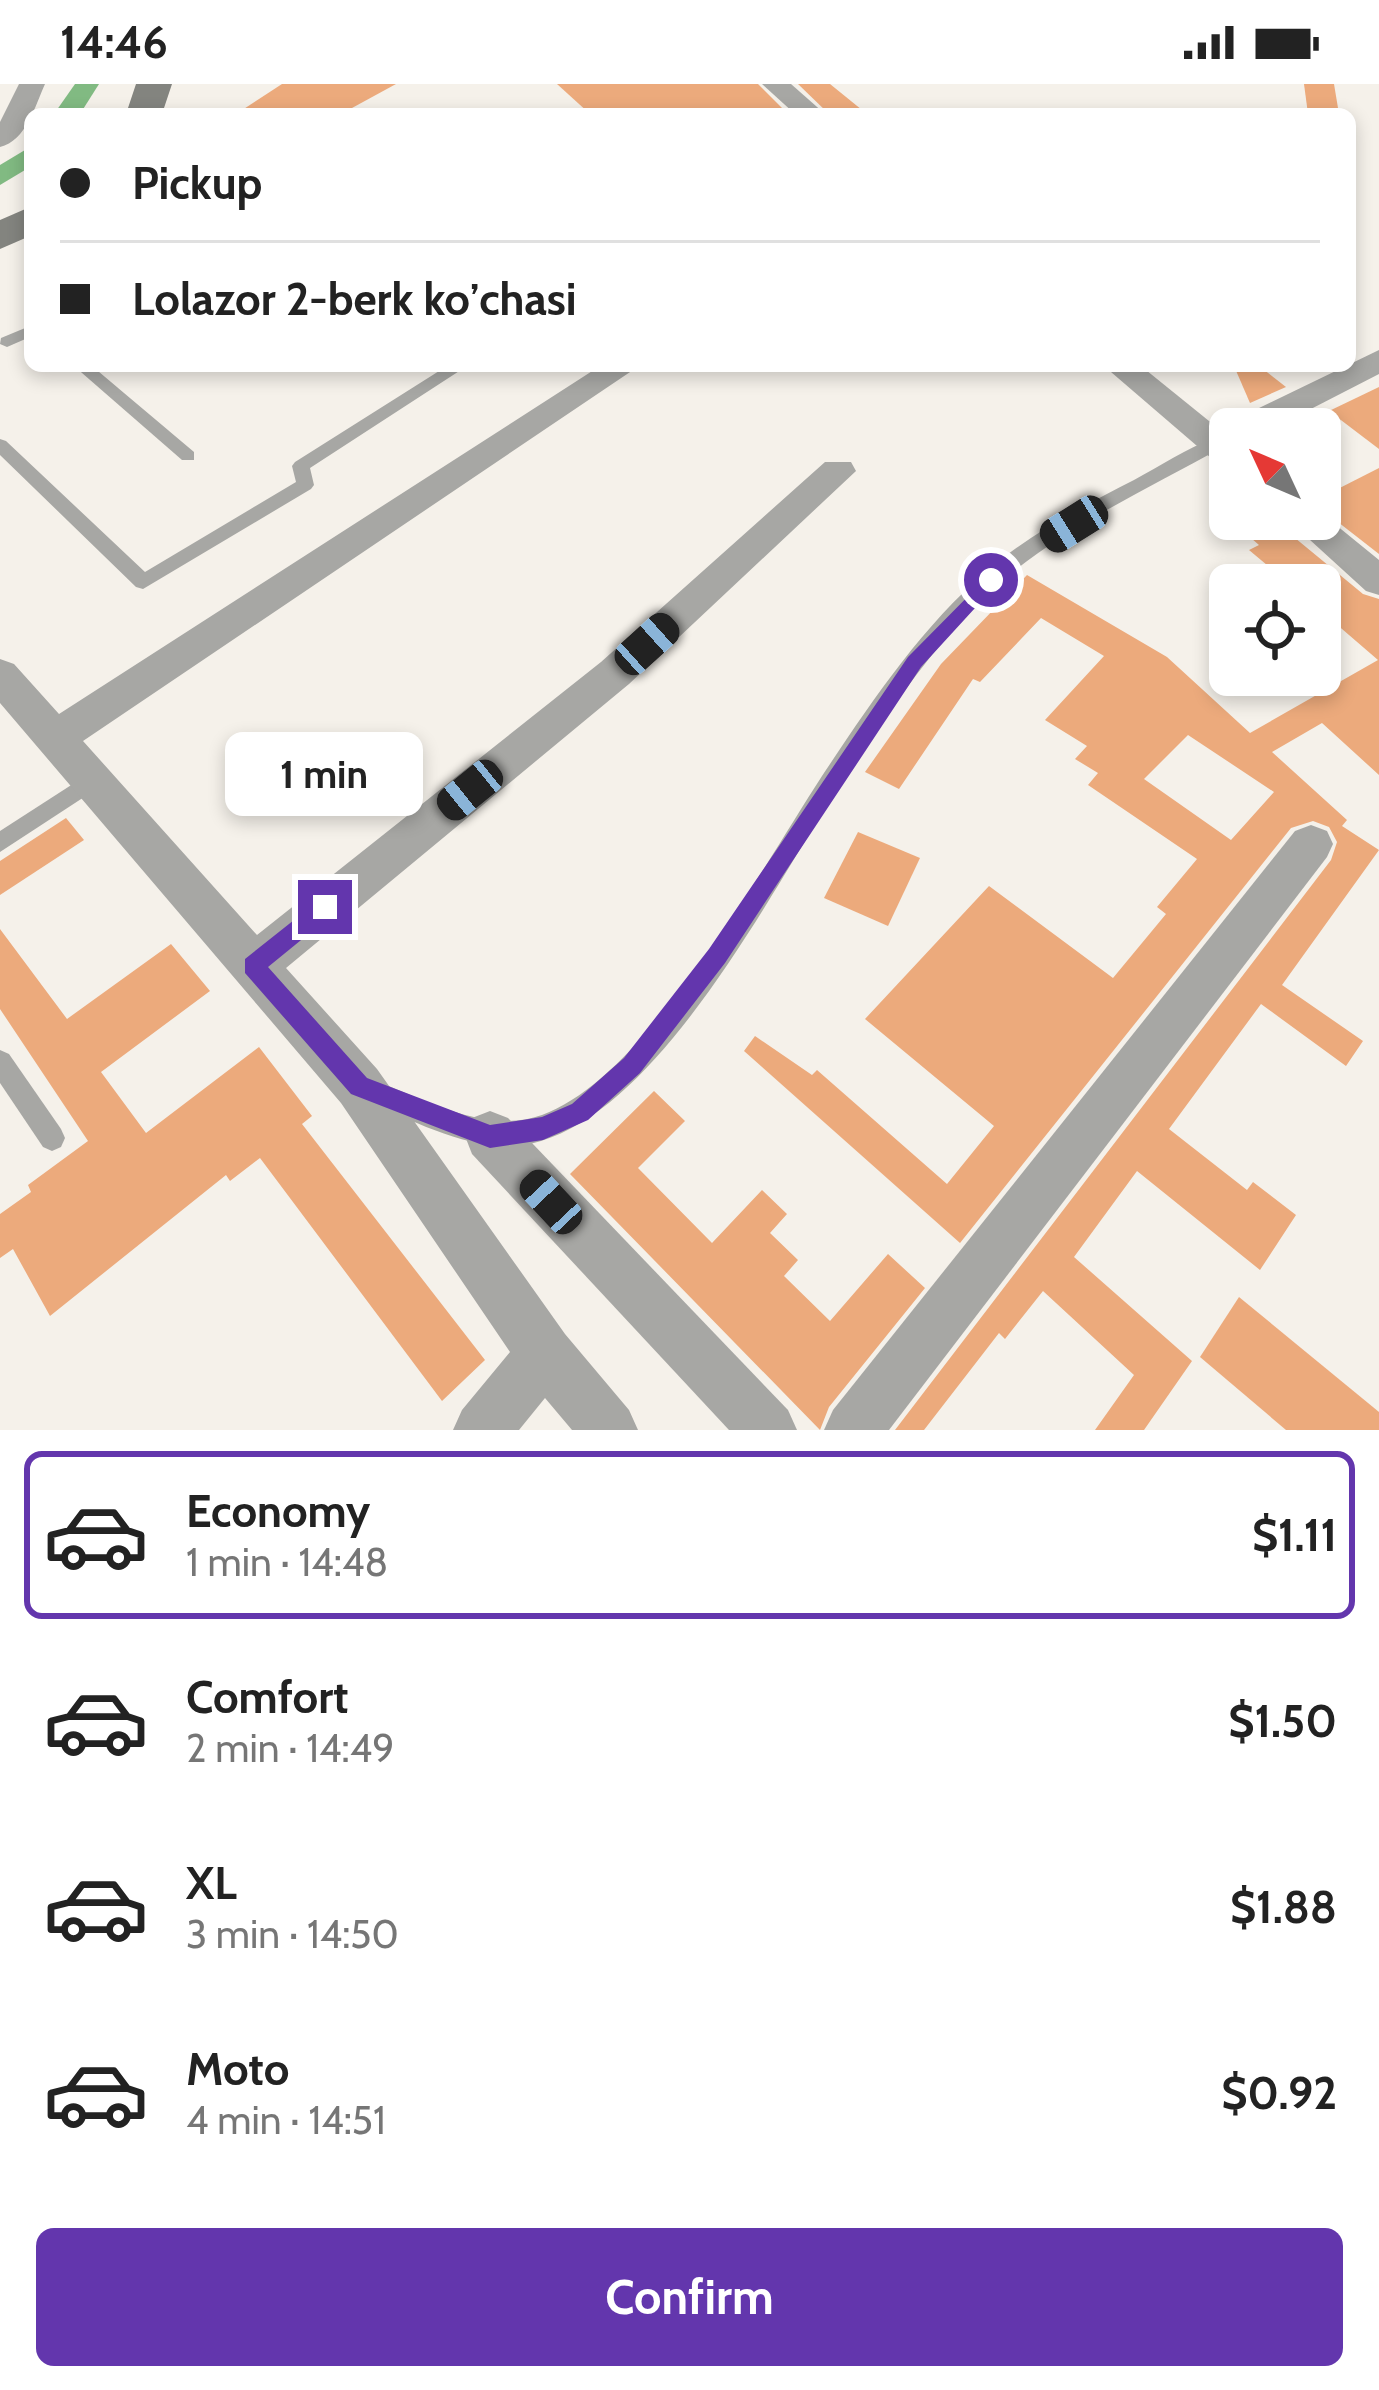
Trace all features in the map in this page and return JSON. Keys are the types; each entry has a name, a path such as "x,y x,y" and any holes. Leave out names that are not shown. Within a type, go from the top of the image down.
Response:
{"street":[{"path":"0,139 14,124 32,84"},
{"path":"775,84 804,108"},
{"path":"1291,408 1379,361"},
{"path":"56,738 614,372"},
{"path":"1129,372 1209,427"},
{"path":"253,966 615,673 838,471"},
{"path":"1330,540 1379,581"},
{"path":"0,675 359,1086 545,1354 609,1430"},
{"path":"853,1430 1311,844"},
{"path":"490,1136 768,1430"},
{"path":"482,1430 545,1354"}],"lane":[{"path":"89,372 188,456"},
{"path":"0,445 143,582 305,485 301,466 450,372"},
{"path":"359,1086 490,1136 543,1129 580,1112 632,1065 717,956 914,662 972,596 1011,563 1209,453"},
{"path":"0,843 93,780"},
{"path":"0,1063 52,1138"}],"building":[{"path":"282,84 396,84 352,108 245,108"},
{"path":"557,84 758,84 782,108 583,108"},
{"path":"798,84 830,84 860,108 823,108"},
{"path":"1304,84 1334,84 1338,108 1307,108"},
{"path":"1237,372 1267,372 1286,387 1250,403"},
{"path":"1379,387 1379,449 1341,420 1341,408 1335,408"},
{"path":"1379,468 1379,554 1341,524 1341,487"},
{"path":"1253,540 1297,540 1327,564 1266,564 1249,550 1259,545"},
{"path":"1027,575 1167,657 1250,733 1315,696 1341,696 1341,681 1378,660 1341,628 1341,576 1363,594 1379,599 1379,775 1322,723 1272,752 1347,820 1342,826 1379,850 1282,985 1363,1041 1346,1066 1261,1004 1169,1129 1247,1190 1253,1182 1296,1215 1260,1270 1137,1171 1074,1257 1192,1361 1144,1430 1095,1430 1134,1375 1043,1291 1005,1339 999,1333 924,1430 895,1430 1331,860 1337,842 1329,827 1313,821 1291,828 960,1243 744,1051 755,1036 812,1075 817,1070 947,1184 994,1126 865,1019 989,886 1113,978 1166,914 1157,907 1197,859 1088,785 1098,773 1075,759 1087,746 1045,720 1104,656 1041,618 980,682 973,679 899,789 865,772 941,664","holes":["1188,735 1274,792 1231,840 1144,779"]},
{"path":"66,818 84,840 0,895 0,861"},
{"path":"858,832 920,858 888,926 824,898"},
{"path":"0,929 67,1019 171,944 210,991 101,1072 146,1133 259,1047 312,1116 302,1124 485,1360 442,1401 260,1158 230,1181 226,1175 50,1316 13,1249 0,1258 0,1214 31,1192 28,1185 88,1141 0,1009"},
{"path":"654,1091 685,1121 638,1168 712,1243 762,1190 787,1214 770,1233 798,1260 784,1276 830,1321 888,1254 925,1288 829,1407 820,1430 570,1174"},
{"path":"1239,1297 1379,1412 1379,1430 1286,1430 1200,1357"}],"waterway":[{"path":"71,108 87,84"},
{"path":"0,177 24,159"}],"route":[{"path":"325,907 253,966 359,1086 490,1136 543,1129 580,1112 632,1065 717,956 914,662 991,580"}]}
